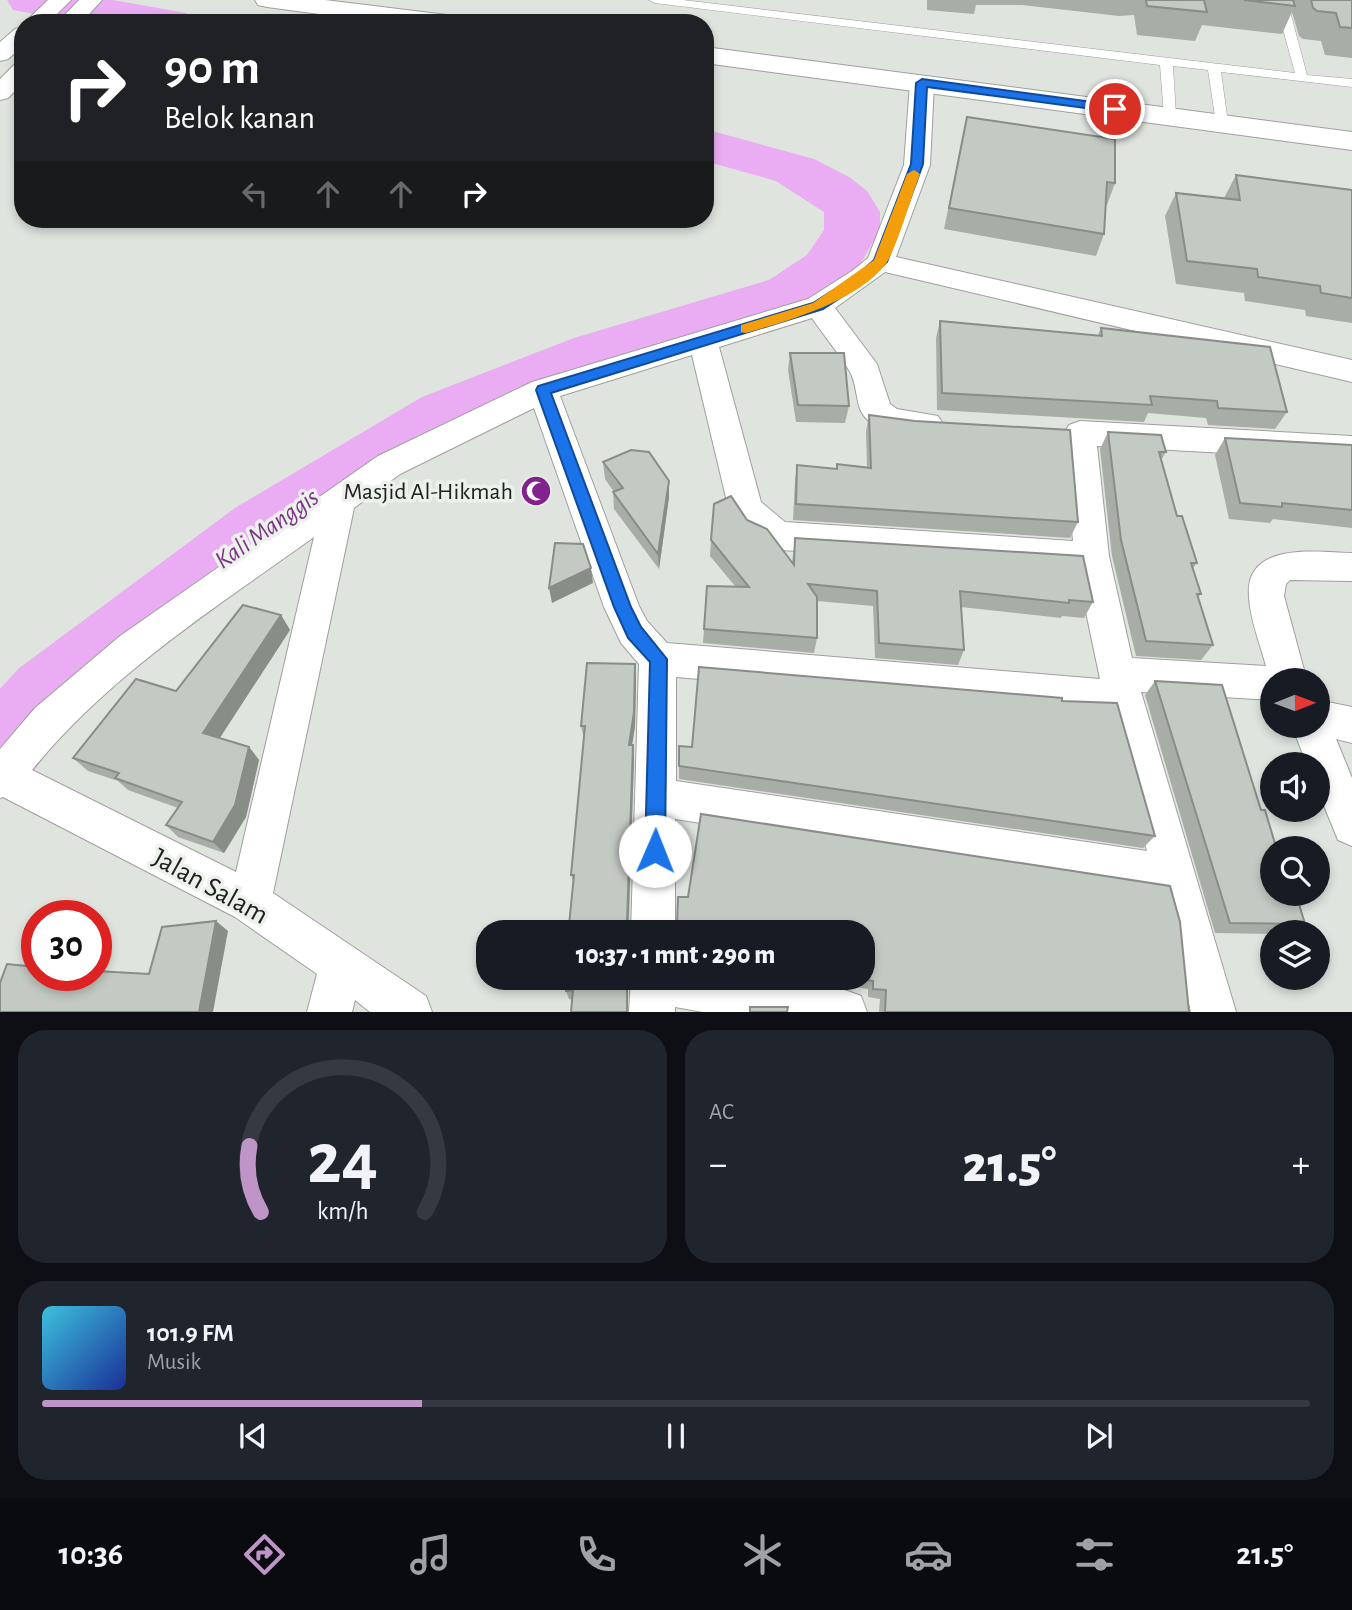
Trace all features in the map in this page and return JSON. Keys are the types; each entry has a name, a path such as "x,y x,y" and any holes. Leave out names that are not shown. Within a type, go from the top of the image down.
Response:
{"highway":[{"path":"267,0 377,14"},
{"path":"714,56 1352,141"}],"street":[{"path":"45,14 60,0"},
{"path":"77,14 91,0"},
{"path":"0,54 14,42"},
{"path":"0,93 14,78"},
{"path":"1,777 49,720 133,648 389,465 543,390 818,306 862,278 880,262 917,164 922,83"},
{"path":"880,262 1352,372"},
{"path":"818,306 866,372 876,409 884,417 895,421 950,425"},
{"path":"703,342 744,506 767,531 781,536 1093,556"},
{"path":"543,390 622,607 634,632 659,659 1120,686 1260,683"},
{"path":"1214,1012 1120,686 1067,432 1352,448"},
{"path":"250,902 338,503"},
{"path":"1285,668 1266,596 1269,578 1277,570 1290,566 1352,567"},
{"path":"653,920 659,659"},
{"path":"1330,720 1352,725"},
{"path":"1316,738 1352,826"},
{"name":"Jalan Salam","path":"1,777 250,902 410,1012"},
{"path":"656,797 1175,876"},
{"path":"329,1012 341,967"},
{"path":"652,990 845,1012"}],"lane":[{"path":"655,0 1352,83"},
{"path":"1281,0 1302,78"},
{"path":"1166,62 1170,86 1170,116"},
{"path":"1214,68 1222,123"}],"building":[{"path":"1146,0 1204,0 1207,12 1147,6"},
{"path":"1244,0 1293,0 1295,6"},
{"path":"1311,0 1352,0 1352,28 1340,27 1336,13 1317,11"},
{"path":"967,117 1115,139 1115,183 1107,182 1104,234 949,208"},
{"path":"1236,175 1352,190 1352,298 1321,293 1320,286 1258,277 1257,269 1187,261 1176,193 1240,200"},
{"path":"940,321 1102,336 1101,328 1270,347 1287,412 1218,408 1217,401 1150,396 1152,405 942,393"},
{"path":"790,353 844,353 849,406 798,405"},
{"path":"869,415 915,421 1070,430 1078,522 796,504 797,465 837,469 837,464 871,468"},
{"path":"1108,432 1161,435 1166,452 1159,452 1177,516 1182,516 1197,563 1191,563 1201,594 1197,594 1213,645 1146,641 1121,540"},
{"path":"1225,438 1352,445 1352,510 1282,503 1282,507 1240,503"},
{"path":"631,450 649,452 669,481 658,554 613,492 623,488 603,462"},
{"path":"731,496 747,520 767,529 794,565 795,538 1083,556 1093,602 1069,600 1069,603 960,591 964,650 879,643 877,591 808,584 817,597 817,638 704,629 707,586 749,587 711,540 714,504"},
{"path":"555,543 583,544 591,568 549,588"},
{"path":"243,605 281,615 203,733 249,747 235,805 213,842 166,825 182,802 115,778 119,773 73,758 136,679 176,691"},
{"path":"587,663 635,664 634,712 629,745 633,745 627,920 570,920 585,726 581,726"},
{"path":"699,667 1062,698 1062,701 1117,703 1155,836 679,766 679,746 692,747"},
{"path":"1155,681 1222,685 1260,807 1260,822 1269,822 1273,836 1260,836 1260,906 1300,906 1304,920 1230,923"},
{"path":"701,814 1170,886 1180,922 1189,1012 885,1012 886,990 875,989 875,920 677,920 678,897 688,897"},
{"path":"216,921 199,1012 0,1012 0,983 7,964 21,965 21,991 112,991 112,972 149,974 162,927"},
{"path":"573,990 627,990 627,1012 571,1012"},
{"path":"750,1007 788,1007 787,1012 750,1012"}],"waterway":[{"name":"Kali Manggis","path":"29,0 115,14"},
{"name":"Kali Manggis","path":"0,750 46,694 260,528 445,414 596,354 790,294 828,269 852,230 852,212 848,203 830,189 795,170 714,148"}],"slow traffic":[{"path":"746,329 818,306 862,278 880,262 914,174"}],"place":[{"name":"Masjid Al-Hikmah","path":"536,491"}],"route":[{"path":"655,851 659,659 634,632 622,607 543,390 818,306 862,278 880,262 917,164 922,83 1115,109"}]}
